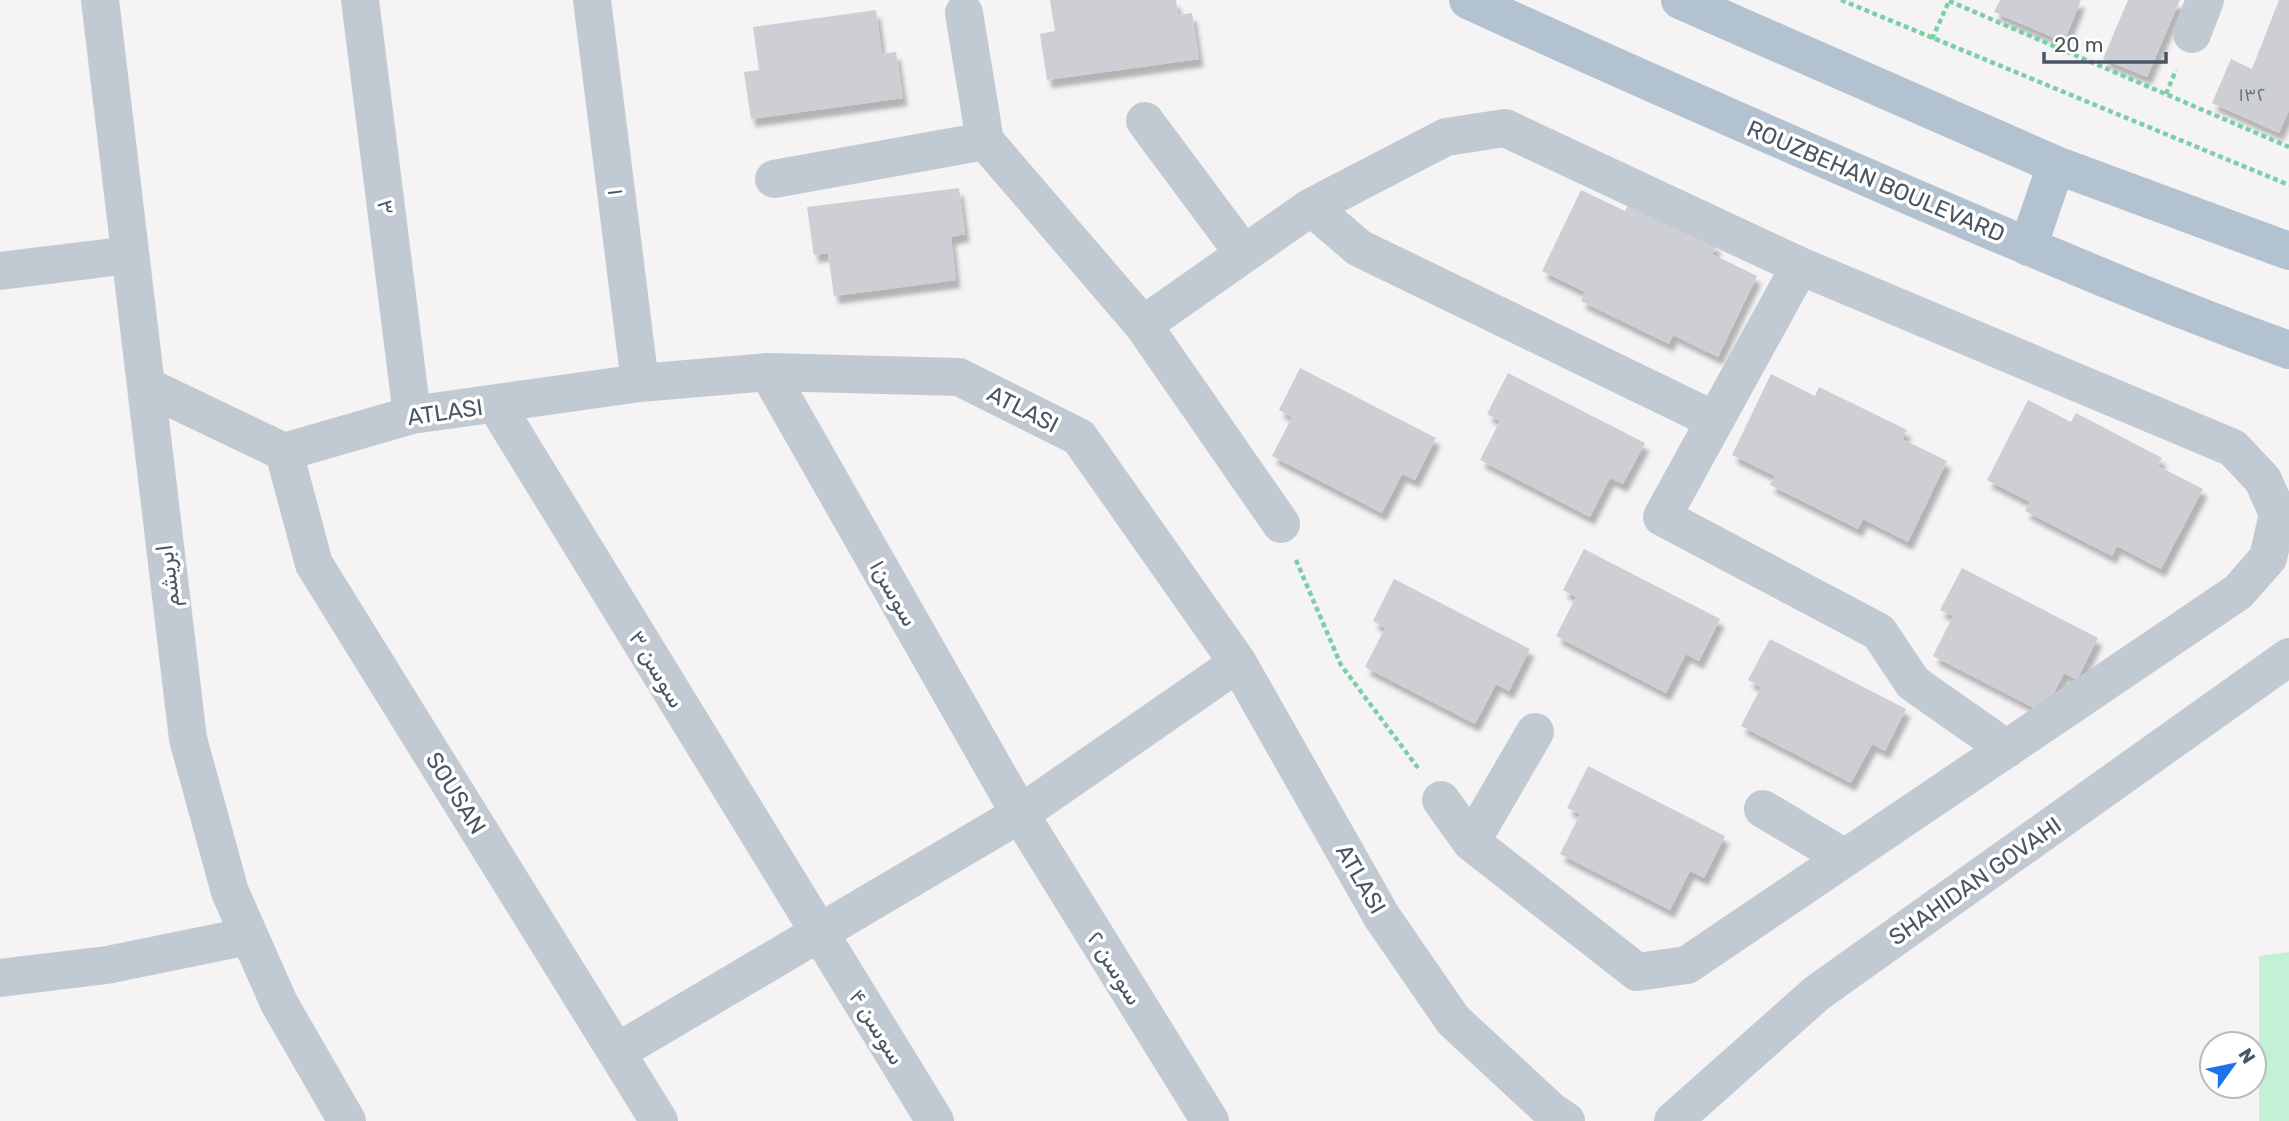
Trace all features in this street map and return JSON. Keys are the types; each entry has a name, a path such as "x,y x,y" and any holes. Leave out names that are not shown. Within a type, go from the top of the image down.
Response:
{"main road":[{"name":"ROUZBEHAN BOULEVARD","path":"1468,0 1646,82 2028,247 2192,315 2289,351"},
{"path":"1680,0 2056,165 2289,251"},
{"path":"2028,247 2056,165"}],"street":[{"name":"ابریشم","path":"100,0 188,739 230,892 279,1003 347,1121"},
{"name":"۳","path":"360,0 412,415"},
{"name":"۱","path":"592,0 640,383"},
{"path":"964,13 985,141 1143,325 1281,524"},
{"path":"1145,121 1244,254"},
{"path":"1143,325 1311,207 1446,138 1505,128 1800,266 2233,448 2263,480 2278,514 2279,568 1687,965 1637,972 1471,842 1441,800"},
{"path":"774,179 985,141"},
{"path":"1311,207 1359,248 1714,420"},
{"path":"0,271 130,255"},
{"path":"1800,266 1662,517 1879,632 1913,683 2007,749"},
{"name":"ATLASI","path":"284,452 412,415 640,383 768,372 959,377 1079,437 1238,663 1382,917 1453,1020 1552,1118"},
{"name":"سوسن۱","path":"768,372 1020,814"},
{"path":"146,386 284,452"},
{"name":"سوسن ۳","path":"496,405 818,933"},
{"name":"SOUSAN","path":"284,452 314,564 659,1121"},
{"name":"SHAHIDAN GOVAHI","path":"1673,1121 1817,993 2289,657"},
{"path":"617,1052 1020,814 1238,663"},
{"path":"1471,842 1535,732"},
{"path":"1763,809 1845,858"},
{"name":"سوسن ۲","path":"1020,814 1210,1121"},
{"name":"سوسن ۴","path":"818,933 935,1121"},
{"path":"0,978 107,965 249,936"}],"path":[{"path":"1841,0 2289,185"},
{"path":"1932,39 1949,0 2289,147"},
{"path":"1281,524 1341,665 1441,800"}],"green space":[{"path":"2289,952 2289,1121 2259,1121 2259,1100 2268,1100 2268,1030 2259,1030 2259,956"}],"building":[{"path":"1050,0 1176,0 1178,15 1192,13 1199,59 1047,80 1040,34 1055,31"},
{"path":"2000,0 2081,0 2064,42 1994,12"},
{"path":"2128,0 2180,0 2147,77 2103,59"},
{"path":"2279,0 2289,0 2289,110 2279,133 2212,103 2231,59 2252,69"},
{"path":"876,10 882,54 896,52 903,98 751,119 744,72 759,70 753,27"},
{"path":"959,188 965,234 951,237 956,280 834,296 828,253 814,255 807,207"},
{"path":"1581,190 1625,211 1629,203 1717,245 1712,254 1757,276 1718,357 1673,335 1669,344 1581,301 1585,292 1542,271"},
{"path":"1300,368 1436,438 1415,480 1402,474 1382,513 1272,456 1292,417 1279,410"},
{"path":"1508,373 1645,443 1623,484 1610,478 1590,517 1480,460 1500,421 1487,414"},
{"path":"1771,374 1815,396 1819,387 1907,430 1902,439 1947,461 1908,542 1863,519 1858,529 1770,485 1775,476 1732,455"},
{"path":"2028,400 2071,422 2076,413 2162,458 2158,466 2203,489 2161,569 2117,546 2112,556 2025,511 2030,502 1987,480"},
{"path":"1584,549 1720,619 1699,661 1686,654 1666,693 1556,636 1576,597 1563,590"},
{"path":"1962,568 2098,638 2077,680 2064,673 2044,713 1933,656 1953,616 1940,610"},
{"path":"1394,579 1530,649 1509,691 1496,684 1475,724 1365,667 1385,628 1373,621"},
{"path":"1770,639 1906,709 1885,751 1872,744 1851,783 1741,726 1761,687 1748,680"},
{"path":"1588,766 1725,836 1704,878 1690,871 1670,910 1560,854 1580,814 1567,808"}]}
